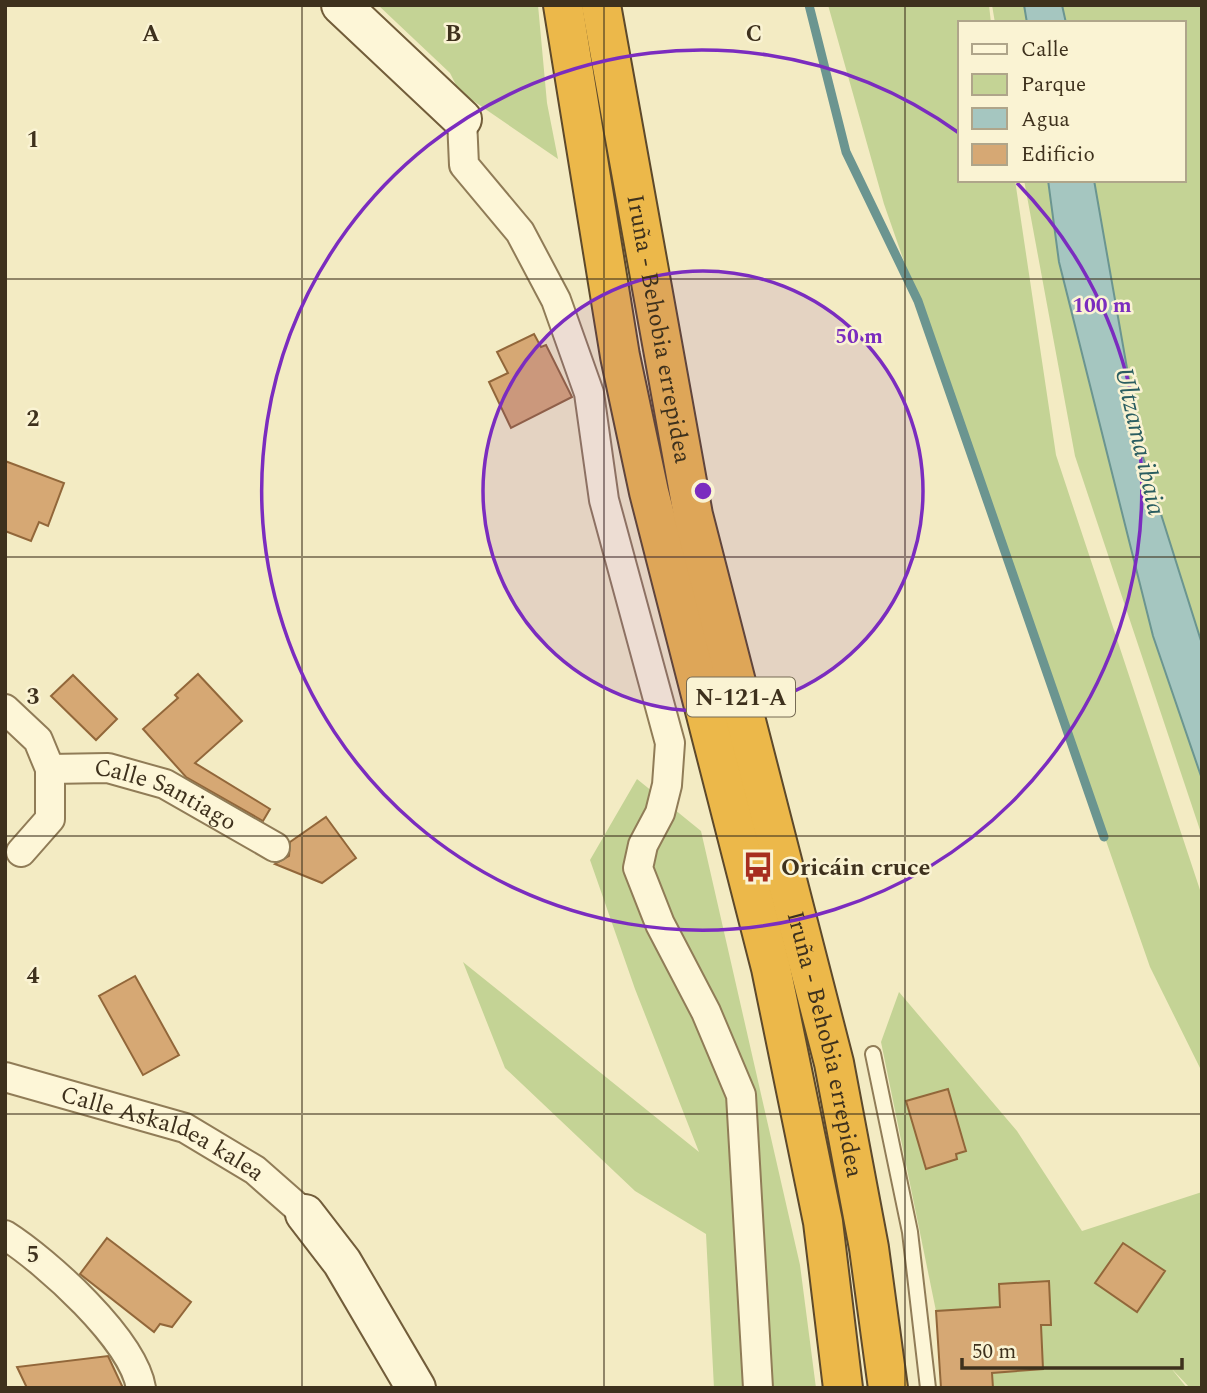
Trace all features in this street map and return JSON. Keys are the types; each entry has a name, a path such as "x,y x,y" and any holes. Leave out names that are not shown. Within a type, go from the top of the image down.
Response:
{"highway":[{"name":"Iruña - Behobia errepidea","path":"563,5 620,356 649,492 771,968 823,1222 843,1388"},
{"name":"Iruña - Behobia errepidea","path":"601,5 693,515 834,1063 869,1248 888,1388"}],"street":[{"path":"341,5 462,119 464,165 520,232 556,300 589,393 604,500 670,743 667,785 660,813 643,845 638,868 660,924 706,1012 741,1095 758,1388"},
{"path":"5,709 38,740 50,769 50,818 21,852"},
{"name":"Calle Santiago","path":"50,769 108,768 165,784 275,847"},
{"name":"Calle Askaldea kalea","path":"5,1077 185,1128 255,1170 304,1214"},
{"path":"304,1214 342,1262 416,1388"},
{"path":"5,1234 28,1249 55,1273 124,1346 139,1374 141,1388"}],"lane":[{"path":"873,1054 910,1232 928,1388"}],"green space":[{"path":"378,5 538,5 547,103 558,159 459,91 450,73"},
{"path":"828,5 989,5 991,21 958,21 958,182 1015,182 1056,455 1202,896 1202,1072 1150,967 884,204"},
{"path":"992,5 1202,5 1202,836 1075,456 1024,182 1186,182 1186,21 995,21"},
{"path":"637,779 701,831 800,1265 816,1388 714,1388 706,1234 635,1191 505,1068 463,962 699,1152 635,989 590,860"},
{"path":"899,992 1017,1131 1082,1231 1202,1192 1202,1388 1190,1388 1171,1368 1187,1388 941,1388 936,1311 881,1042"}],"water":[{"path":"1024,5 1062,5 1066,21 1027,21"},
{"path":"1048,182 1094,182 1142,454 1202,644 1202,779 1153,636 1059,262"}],"building":[{"path":"534,334 541,347 546,345 572,397 511,428 489,382 508,373 497,352"},
{"path":"5,461 64,483 48,526 39,522 31,541 5,531"},
{"path":"198,674 242,721 195,763 270,809 263,821 186,777 143,729 178,698 175,695"},
{"path":"73,675 117,719 96,740 51,696"},
{"path":"326,817 356,858 322,883 275,864 289,856 290,842"},
{"path":"135,976 179,1055 143,1075 99,996"},
{"path":"948,1089 966,1151 956,1154 957,1159 926,1169 906,1101"},
{"path":"107,1238 191,1302 172,1327 160,1324 154,1332 80,1274"},
{"path":"1123,1243 1165,1271 1137,1312 1095,1283"},
{"path":"1049,1281 1051,1325 1041,1325 1043,1369 992,1373 993,1388 941,1388 936,1311 1000,1307 999,1284"},
{"path":"108,1356 123,1388 27,1388 17,1367"}],"waterway":[{"path":"809,5 846,152 918,301 1104,837"}],"place":[{"name":"Oricáin cruce","path":"758,867"}],"water label":[{"name":"Ultzama ibaia","path":"1141,441"}]}
